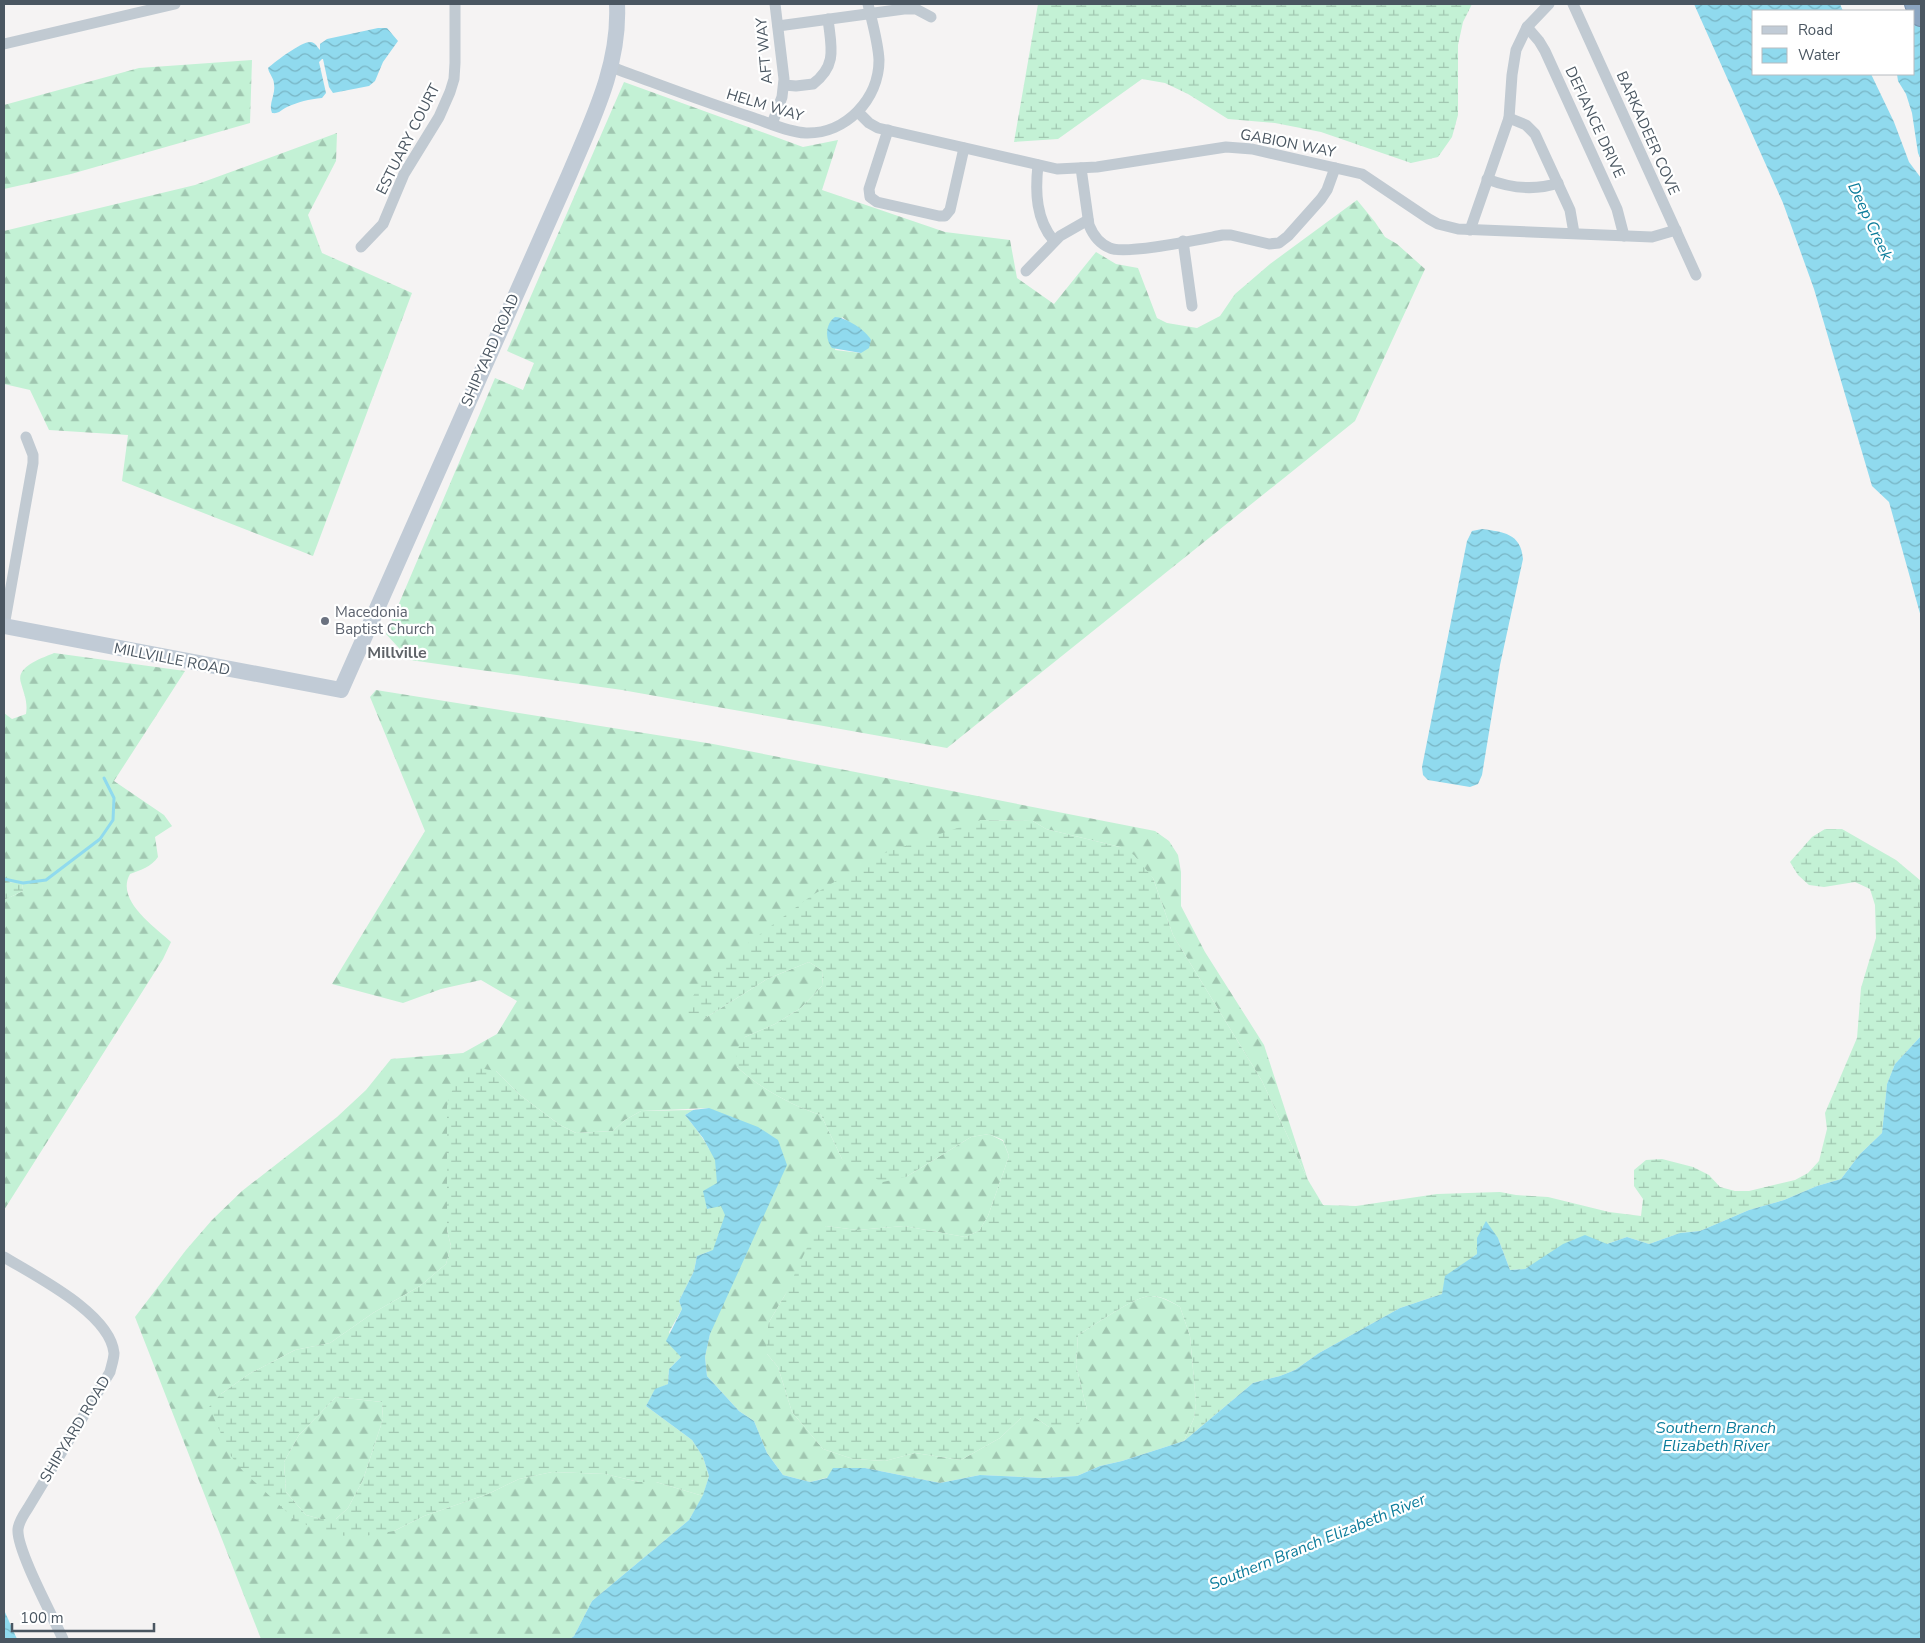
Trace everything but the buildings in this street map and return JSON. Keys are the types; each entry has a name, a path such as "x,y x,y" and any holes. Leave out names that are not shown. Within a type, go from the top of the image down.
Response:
{"highway":[{"path":"1915,4 1921,16"}],"street":[{"path":"4,44 175,4"},
{"name":"ESTUARY COURT","path":"360,247 383,224 404,174 432,129 447,99 454,79 455,4"},
{"name":"SHIPYARD ROAD","path":"341,690 569,175 600,100 611,67 616,36 617,4"},
{"name":"AFT WAY","path":"772,124 784,85 775,4"},
{"path":"1470,230 1509,118 1513,62 1520,40 1527,27 1549,4"},
{"name":"BARKADEER COVE","path":"1573,4 1696,275"},
{"path":"778,26 828,19 869,9 911,8 931,17"},
{"name":"HELM WAY","path":"611,67 730,111 772,124 807,133 820,131 841,124 858,112 872,92 878,68 878,49 869,9"},
{"path":"784,85 806,86 813,84 829,66 832,54 828,19"},
{"name":"DEFIANCE DRIVE","path":"1527,27 1545,51 1618,209 1624,236"},
{"name":"GABION WAY","path":"858,112 869,123 888,130 1057,169 1081,168 1226,147 1252,150 1362,174 1438,224 1452,228 1652,237 1676,230"},
{"path":"1509,118 1531,128 1570,210 1574,233"},
{"path":"888,130 869,189 870,197 877,202 945,216 950,210 964,148"},
{"path":"1038,165 1036,190 1041,220 1054,241"},
{"path":"1081,168 1091,231 1099,241 1122,251 1231,235 1270,244 1280,243 1321,200 1331,181 1335,168"},
{"path":"1487,179 1510,186 1538,188 1558,183"},
{"path":"1026,271 1054,241 1067,231 1088,220"},
{"path":"1183,242 1192,306"},
{"path":"4,626 33,463 33,455 26,437"},
{"name":"MILLVILLE ROAD","path":"4,626 341,690"},
{"name":"SHIPYARD ROAD","path":"4,1257 72,1298 85,1309 109,1340 114,1354 110,1372 24,1514 18,1530 21,1549 63,1639"}],"green space":[{"path":"1038,4 1472,4 1463,22 1458,45 1458,115 1452,137 1438,157 1411,163 1321,132 1275,123 1228,119 1188,94 1165,83 1142,79 1058,139 1014,142"},
{"path":"252,60 250,123 71,174 4,189 4,105 139,68"},
{"path":"624,82 803,147 838,140 822,190 945,232 1010,240 1017,278 1054,304 1096,252 1116,264 1138,268 1157,318 1167,323 1197,328 1220,316 1235,294 1270,264 1357,200 1385,237 1397,244 1425,269 1355,421 947,748 622,690 410,660 386,634 495,378 523,390 534,363 507,351","holes":["842,317 853,325 861,353 835,350"]},
{"path":"337,133 336,161 308,215 322,253 412,293 313,556 122,481 128,435 49,430 30,390 4,384 4,231 195,185"},
{"path":"54,653 185,671 114,781 164,815 172,826 155,837 158,857 149,866 130,874 127,884 132,903 147,921 171,942 163,959 4,1210 4,900 23,891 22,882 4,883 4,713 12,719 26,714 26,702 20,677 22,672 37,660"},
{"path":"376,690 713,744 1155,831 1169,841 1178,855 1181,872 1181,906 1205,952 1264,1045 1308,1180 1262,1081 1173,935 1153,878 1120,847 1046,829 1033,821 981,820 702,1020 767,979 809,962 823,971 822,986 801,1008 775,1024 745,1037 737,1067 755,1082 776,1095 799,1107 821,1115 842,1159 906,1177 971,1137 989,1134 1003,1141 1009,1156 988,1216 979,1231 965,1237 904,1226 857,1230 826,1226 769,1322 767,1354 778,1367 792,1412 823,1449 853,1459 885,1461 915,1453 961,1460 1000,1438 1021,1418 1036,1418 1049,1427 1087,1410 1076,1365 1078,1335 1125,1306 1144,1297 1151,1296 1159,1297 1180,1307 1190,1336 1196,1403 1194,1418 1184,1441 1100,1466 1077,1476 1043,1478 980,1475 940,1483 865,1468 810,1482 783,1475 767,1453 754,1421 739,1411 707,1376 705,1357 710,1334 709,1108 641,1111 625,1120 613,1131 576,1133 560,1125 520,1095 496,1071 447,1230 451,1246 446,1264 420,1286 373,1313 330,1343 295,1350 249,1374 221,1394 293,1518 394,1531 424,1516 488,1494 519,1479 552,1472 605,1474 639,1482 656,1482 703,1496 689,1520 592,1601 574,1636 570,1639 261,1639 135,1317 186,1250 212,1220 242,1191 337,1117 366,1090 391,1059 463,1053 497,1034 517,1001 481,980 441,989 403,1003 332,984 425,831 370,697"},
{"path":"981,820 1033,821 1046,829 1120,847 1134,855 1153,878 1173,935 1262,1081 1308,1180 1323,1205 1356,1206 1437,1194 1500,1192 1548,1197 1609,1212 1641,1216 1643,1199 1634,1186 1634,1170 1646,1160 1662,1159 1693,1167 1709,1175 1720,1187 1735,1191 1749,1191 1795,1180 1808,1173 1819,1161 1827,1129 1825,1113 1857,1038 1861,988 1876,938 1875,905 1870,889 1855,882 1824,887 1809,885 1798,875 1790,862 1812,837 1825,829 1842,829 1896,860 1921,881 1921,1036 1895,1064 1887,1084 1882,1133 1860,1154 1841,1179 1817,1186 1784,1200 1749,1210 1700,1231 1680,1233 1649,1244 1627,1237 1607,1244 1541,1260 1525,1269 1510,1270 1498,1238 1477,1238 1477,1254 1446,1276 1442,1294 1400,1308 1319,1353 1295,1370 1253,1383 1184,1441 1194,1418 1196,1403 1190,1336 1180,1307 1162,1298 1151,1296 1144,1297 1125,1306 1078,1335 1076,1365 1087,1410 1079,1424 1064,1428 1049,1427 1036,1418 1021,1418 1000,1438 961,1460 915,1453 885,1461 853,1459 823,1449 792,1412 778,1367 767,1354 766,1339 769,1322 785,1295 813,1235 826,1226 857,1230 904,1226 965,1237 979,1231 988,1216 1009,1156 1003,1140 989,1134 971,1137 906,1177 883,1182 854,1169 842,1159 821,1115 799,1107 776,1095 755,1082 737,1067 736,1050 745,1037 775,1024 801,1008 822,986 823,971 809,962 767,979 702,1020 686,1016 691,999 710,972 811,896 879,855"},
{"path":"22,882 23,891 4,900 4,883"},
{"path":"479,1068 496,1071 520,1095 560,1125 576,1133 613,1131 625,1120 641,1111 693,1110 685,1115 712,1154 717,1172 715,1192 708,1209 721,1206 725,1215 713,1250 697,1256 694,1271 679,1301 682,1309 669,1332 681,1357 669,1369 668,1384 655,1390 646,1406 692,1440 703,1457 709,1476 703,1496 656,1482 639,1482 605,1474 552,1472 519,1479 488,1494 424,1516 394,1531 359,1537 324,1534 293,1518 242,1470 231,1456 209,1407 221,1394 249,1374 295,1350 330,1343 373,1313 420,1286 446,1264 451,1246 447,1230 447,1106 454,1087 462,1078","holes":["336,1397 382,1402 383,1419 363,1480 348,1508 336,1519 321,1519 306,1515 286,1492 284,1462 299,1435"]},
{"path":"336,1397 382,1402 383,1419 363,1480 348,1508 336,1519 321,1519 306,1515 286,1492 284,1462 299,1435"}],"water":[{"name":"Deep Creek","path":"1694,4 1840,4 1843,10 1752,10 1752,75 1871,75 1894,122 1909,162 1921,178 1921,617 1889,502 1872,486 1814,289 1783,203"},
{"path":"1921,4 1921,160 1918,153 1912,113 1897,75 1915,75 1915,10"},
{"path":"378,28 387,28 398,41 383,62 375,81 369,86 333,93 329,87 322,59 319,62 326,93 322,98 299,102 272,113 274,84 268,68 289,52 307,43 314,43 320,50 320,44 327,39"},
{"path":"835,317 849,322 865,332 871,340 869,348 861,353 832,348 827,332 829,324"},
{"path":"1482,529 1510,535 1519,544 1523,559 1500,665 1482,775 1478,784 1470,787 1428,780 1423,775 1422,767 1467,541 1472,531"},
{"name":"Southern Branch Elizabeth River","path":"1921,1036 1921,1639 570,1639 574,1636 592,1601 689,1520 703,1495 709,1476 703,1457 692,1440 646,1406 655,1389 668,1384 669,1369 681,1357 666,1341 682,1309 679,1301 694,1271 697,1256 713,1250 725,1215 721,1206 707,1209 703,1191 717,1183 715,1160 703,1138 685,1115 693,1110 709,1108 758,1127 778,1140 787,1165 710,1334 705,1357 707,1376 739,1411 754,1421 767,1453 783,1475 810,1482 827,1478 833,1468 865,1468 940,1483 980,1475 1043,1478 1077,1476 1100,1466 1184,1441 1253,1383 1295,1370 1319,1353 1400,1308 1442,1294 1445,1276 1477,1254 1477,1238 1486,1221 1498,1238 1510,1270 1525,1269 1563,1244 1585,1235 1607,1244 1627,1237 1649,1244 1680,1233 1700,1231 1749,1210 1784,1200 1817,1186 1841,1179 1860,1154 1882,1133 1887,1084 1895,1064"},
{"path":"4,1610 17,1639 4,1639"}],"waterway":[{"path":"4,879 23,883 46,880 100,839 113,820 114,798 104,778"}],"place":[{"name":"Macedonia Baptist Church","path":"325,621"}],"district":[{"name":"Millville","path":"397,652"}]}
